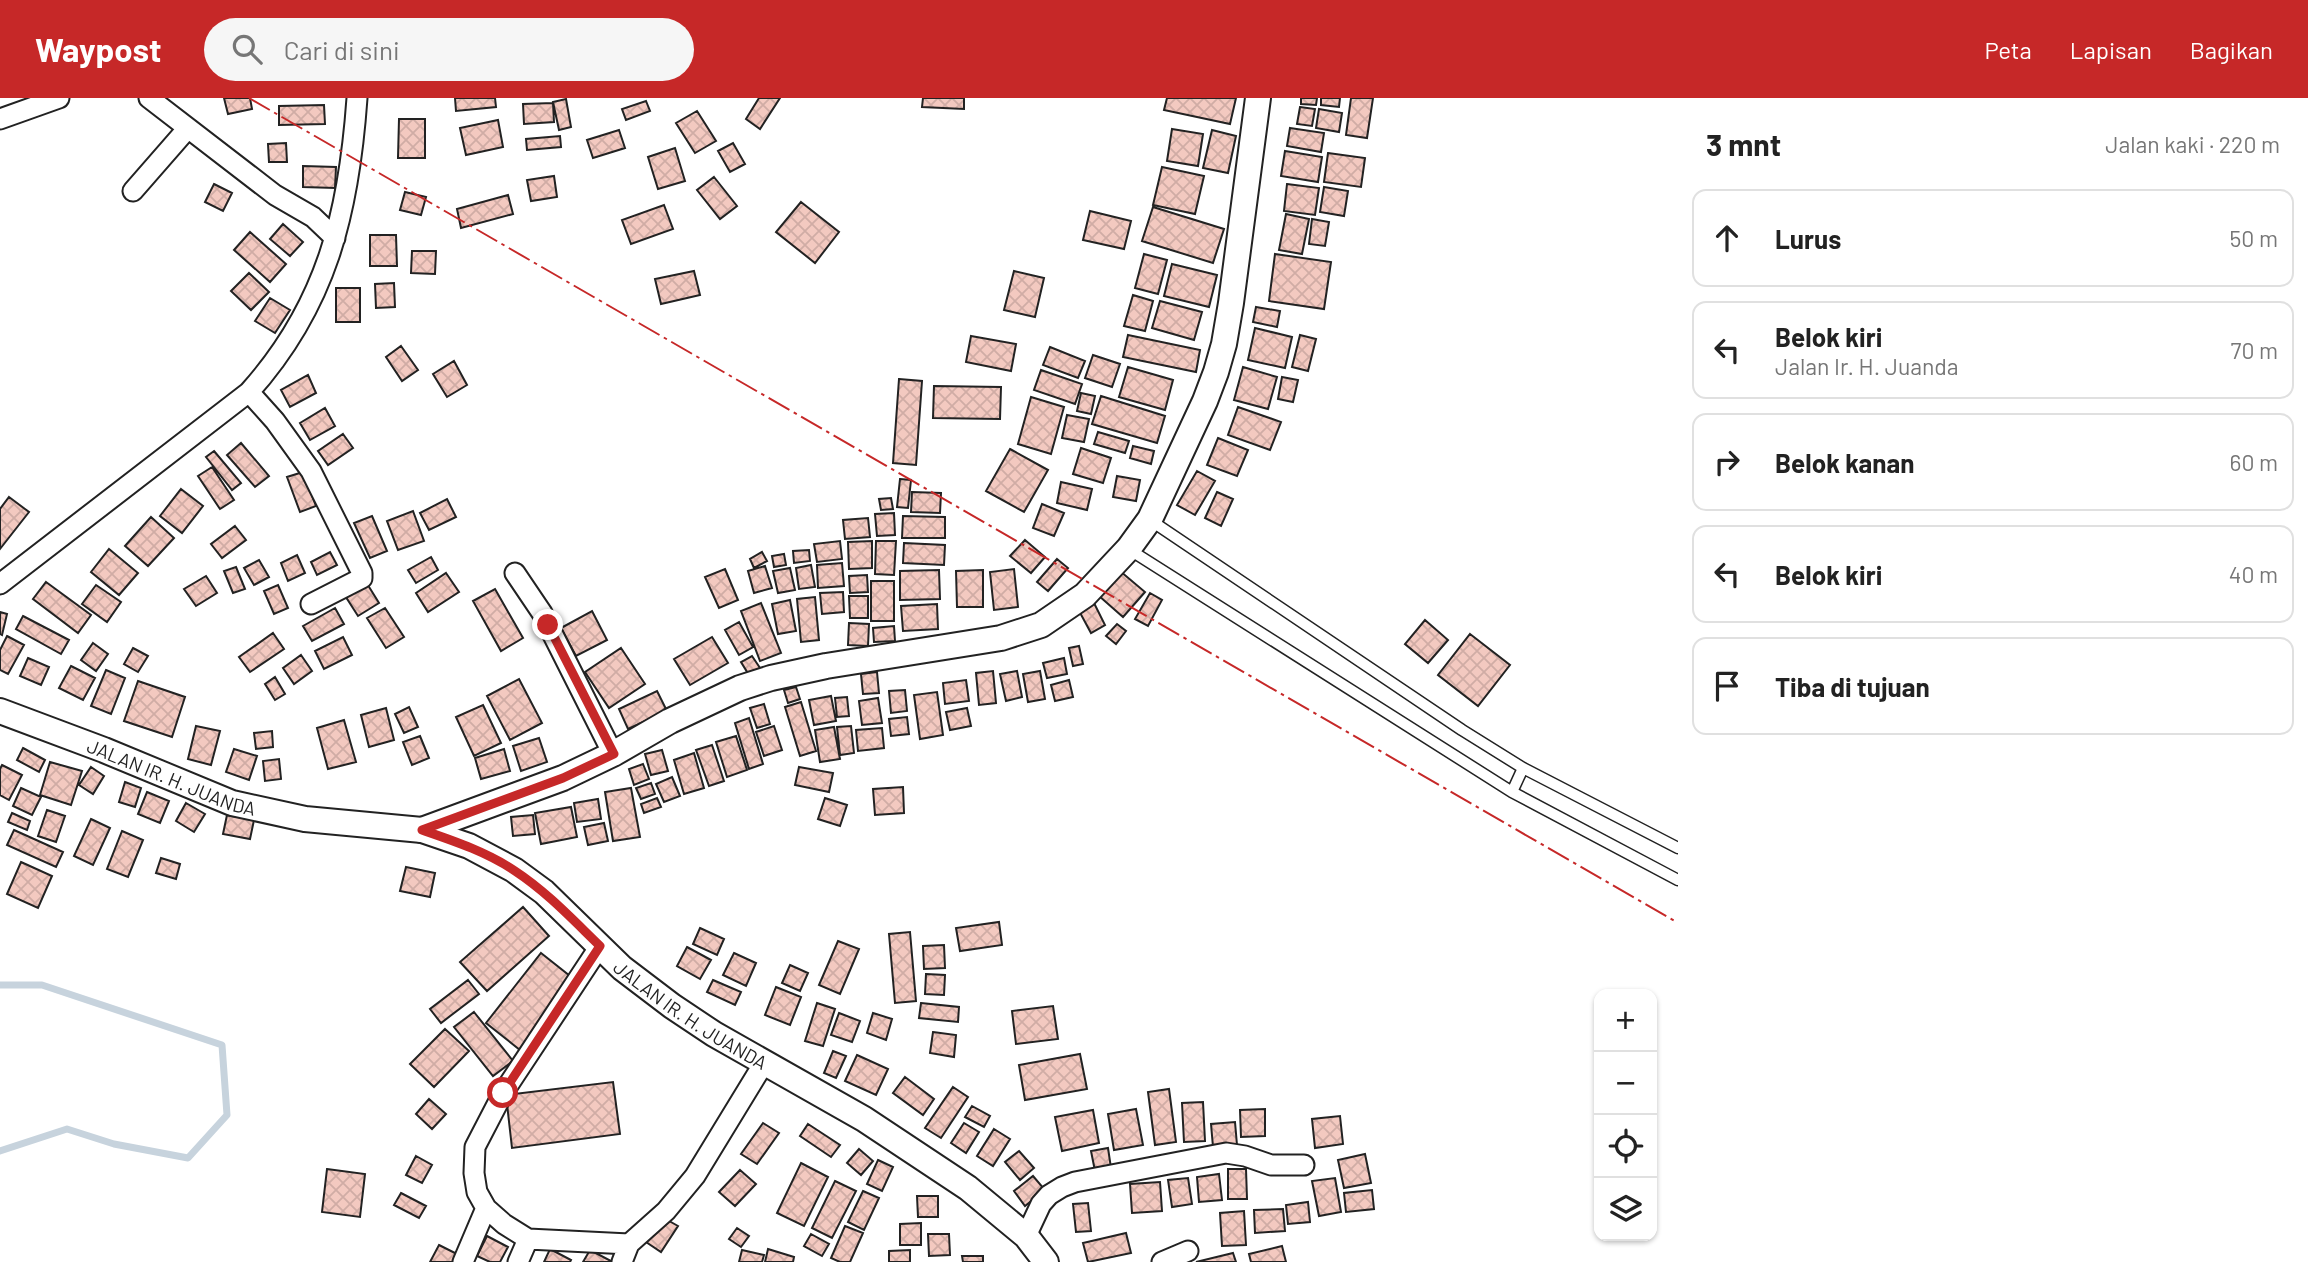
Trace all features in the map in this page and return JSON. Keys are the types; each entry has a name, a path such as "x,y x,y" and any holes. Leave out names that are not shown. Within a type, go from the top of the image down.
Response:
{"street":[{"path":"0,119 59,98"},
{"path":"149,98 275,195 313,217 335,238"},
{"path":"0,584 249,392 274,364 300,324 316,291 335,238 350,174 357,98"},
{"path":"422,830 563,778 614,754 713,699 771,678 1024,632 1054,617 1085,595 1129,548 1150,519 1205,401 1224,344 1258,98"},
{"path":"133,191 188,128"},
{"path":"249,392 275,421 311,471 362,573 362,578 311,604"},
{"path":"515,573 542,613 614,754"},
{"name":"JALAN IR. H. JUANDA","path":"0,711 232,803 305,820 422,830 469,846 513,870 544,892 622,968 671,1006 764,1063 864,1119 968,1188 1026,1236 1046,1262"},
{"path":"600,946 503,1093 475,1147 474,1172 477,1192 486,1208 504,1224 528,1239 626,1253 695,1177 764,1063"},
{"path":"1026,1236 1041,1204 1049,1195 1076,1182 1226,1153 1271,1165 1304,1165"},
{"path":"463,1262 486,1208"},
{"path":"518,1262 528,1239"},
{"path":"1162,1262 1188,1251"}],"lane":[{"path":"1150,519 1462,730 1523,768 1678,848"},
{"path":"1129,548 1512,792 1678,880"},
{"path":"1512,792 1523,768"}],"building":[{"path":"224,98 250,98 252,109 228,114"},
{"path":"455,98 495,98 496,107 456,111"},
{"path":"759,98 780,98 760,129 746,119"},
{"path":"923,98 964,98 964,109 922,107"},
{"path":"1167,98 1236,98 1230,124 1164,110"},
{"path":"1301,98 1317,98 1316,105 1301,104"},
{"path":"1321,98 1340,98 1339,107 1321,105"},
{"path":"1351,98 1373,98 1367,138 1346,135"},
{"path":"566,99 571,127 559,130 553,102"},
{"path":"646,101 650,111 626,120 622,109"},
{"path":"553,103 554,122 524,124 523,104"},
{"path":"324,105 325,124 279,125 279,106"},
{"path":"1300,107 1315,109 1312,126 1297,124"},
{"path":"1319,109 1342,113 1339,132 1316,128"},
{"path":"697,111 716,141 695,153 676,123"},
{"path":"399,119 425,119 425,158 398,158"},
{"path":"498,120 503,147 466,155 460,128"},
{"path":"1290,128 1324,133 1321,152 1287,146"},
{"path":"1172,129 1203,134 1198,166 1167,161"},
{"path":"619,130 625,148 593,158 587,140"},
{"path":"1212,130 1236,136 1228,173 1203,168"},
{"path":"560,136 561,147 527,150 526,139"},
{"path":"286,143 287,162 269,162 268,144"},
{"path":"733,143 745,164 730,172 718,151"},
{"path":"675,148 685,181 658,189 648,157"},
{"path":"1285,151 1322,157 1318,182 1281,176"},
{"path":"1328,153 1365,158 1361,187 1324,182"},
{"path":"303,166 336,167 335,188 303,187"},
{"path":"1162,167 1204,176 1195,214 1153,205"},
{"path":"554,176 557,197 531,201 527,180"},
{"path":"714,177 737,206 720,219 697,190"},
{"path":"214,184 232,193 223,211 205,202"},
{"path":"1287,184 1319,188 1315,215 1284,211"},
{"path":"1324,187 1348,191 1344,216 1320,212"},
{"path":"405,192 426,197 421,215 400,210"},
{"path":"508,195 513,214 461,228 457,209"},
{"path":"801,202 839,232 815,263 776,232"},
{"path":"664,205 673,229 631,244 622,220"},
{"path":"1153,207 1224,229 1213,263 1142,241"},
{"path":"1090,211 1131,221 1124,249 1083,240"},
{"path":"1286,214 1309,219 1302,254 1279,250"},
{"path":"1312,219 1329,222 1325,246 1309,244"},
{"path":"283,224 303,242 290,256 270,239"},
{"path":"250,232 286,264 270,282 234,250"},
{"path":"370,235 396,235 397,266 370,266"},
{"path":"412,251 436,251 435,274 411,273"},
{"path":"1144,254 1167,260 1158,294 1135,288"},
{"path":"1275,254 1331,262 1324,309 1269,301"},
{"path":"1172,264 1217,275 1209,307 1164,296"},
{"path":"694,271 700,295 661,304 655,279"},
{"path":"1014,271 1044,278 1035,317 1004,310"},
{"path":"249,273 269,292 251,310 231,291"},
{"path":"394,283 395,307 376,308 375,284"},
{"path":"336,288 360,288 360,322 336,322"},
{"path":"1133,295 1153,301 1145,331 1124,326"},
{"path":"270,298 290,310 275,333 255,321"},
{"path":"1160,301 1202,312 1194,340 1152,328"},
{"path":"1256,307 1280,311 1277,327 1253,322"},
{"path":"1255,328 1292,337 1285,368 1248,360"},
{"path":"1128,335 1200,350 1196,372 1123,357"},
{"path":"1300,335 1316,339 1308,371 1292,367"},
{"path":"971,336 1016,344 1011,371 966,362"},
{"path":"401,346 418,370 402,381 386,357"},
{"path":"1050,347 1085,361 1078,378 1043,365"},
{"path":"1093,355 1120,364 1112,387 1085,378"},
{"path":"454,361 467,385 447,397 433,374"},
{"path":"1128,367 1173,380 1165,410 1119,397"},
{"path":"1243,367 1277,377 1268,409 1234,400"},
{"path":"1041,370 1082,384 1075,404 1034,390"},
{"path":"308,375 316,393 290,407 281,390"},
{"path":"1282,377 1298,380 1293,402 1278,399"},
{"path":"899,379 922,381 916,465 893,463"},
{"path":"934,386 1001,387 1000,419 933,418"},
{"path":"1081,393 1095,396 1091,414 1077,411"},
{"path":"1101,396 1165,416 1157,443 1092,424"},
{"path":"1031,397 1064,407 1051,454 1018,444"},
{"path":"1238,407 1281,422 1270,450 1228,435"},
{"path":"325,408 335,426 310,440 300,423"},
{"path":"1067,415 1089,419 1084,442 1062,438"},
{"path":"1098,432 1129,441 1125,453 1094,444"},
{"path":"343,434 353,448 328,465 318,451"},
{"path":"1218,438 1248,450 1237,476 1207,465"},
{"path":"241,443 269,476 255,487 227,455"},
{"path":"1133,446 1154,451 1151,464 1130,458"},
{"path":"1081,448 1111,458 1103,483 1073,474"},
{"path":"1010,449 1048,470 1024,512 986,491"},
{"path":"214,451 241,483 232,490 206,457"},
{"path":"212,467 234,500 220,509 198,476"},
{"path":"1197,471 1215,481 1195,515 1177,505"},
{"path":"303,472 316,506 300,512 287,477"},
{"path":"1117,476 1140,480 1136,501 1113,497"},
{"path":"900,479 911,480 908,508 897,507"},
{"path":"1061,482 1092,489 1087,510 1057,503"},
{"path":"181,489 203,506 182,533 160,516"},
{"path":"912,492 941,493 940,513 911,512"},
{"path":"1217,492 1233,499 1221,526 1205,518"},
{"path":"9,497 29,512 0,549 0,509"},
{"path":"891,498 893,509 881,510 879,499"},
{"path":"447,499 456,517 429,530 420,513"},
{"path":"1042,504 1064,513 1054,536 1033,528"},
{"path":"413,511 424,541 398,550 387,521"},
{"path":"894,513 895,535 877,536 875,514"},
{"path":"372,516 387,551 370,558 354,523"},
{"path":"903,516 945,517 945,538 902,538"},
{"path":"151,517 174,538 148,566 125,546"},
{"path":"868,518 870,537 845,539 843,520"},
{"path":"235,526 246,540 222,558 211,544"},
{"path":"1025,540 1045,557 1031,573 1010,556"},
{"path":"840,541 842,559 817,562 814,544"},
{"path":"872,541 872,568 849,569 848,542"},
{"path":"876,541 896,541 894,575 875,574"},
{"path":"904,543 945,545 944,565 903,563"},
{"path":"109,549 138,573 119,595 91,572"},
{"path":"809,550 810,561 794,563 793,551"},
{"path":"330,552 337,565 317,575 311,562"},
{"path":"762,552 767,561 754,568 750,559"},
{"path":"784,554 786,565 774,567 772,556"},
{"path":"297,555 305,573 288,581 281,563"},
{"path":"431,557 438,570 416,583 408,570"},
{"path":"1057,559 1068,568 1048,591 1037,582"},
{"path":"259,560 269,577 254,585 244,568"},
{"path":"842,563 844,586 818,588 817,565"},
{"path":"811,565 815,587 799,589 796,568"},
{"path":"765,566 772,588 754,593 748,571"},
{"path":"236,567 245,589 233,593 224,571"},
{"path":"790,568 795,590 778,593 773,571"},
{"path":"725,569 738,600 719,608 705,577"},
{"path":"1014,569 1018,607 994,610 990,572"},
{"path":"939,570 940,599 900,600 900,571"},
{"path":"983,570 983,607 957,607 956,571"},
{"path":"1120,571 1145,592 1123,617 1099,596"},
{"path":"446,573 459,592 428,612 416,593"},
{"path":"867,575 868,592 850,593 849,576"},
{"path":"206,576 217,593 196,606 184,589"},
{"path":"871,581 894,581 894,621 871,621"},
{"path":"46,582 91,615 78,633 33,599"},
{"path":"366,582 379,603 358,616 344,594"},
{"path":"96,585 121,602 107,622 82,604"},
{"path":"278,585 288,608 274,614 264,591"},
{"path":"495,589 523,638 501,651 473,601"},
{"path":"843,592 844,612 822,614 820,593"},
{"path":"1150,593 1162,600 1148,626 1135,619"},
{"path":"849,596 868,596 868,618 850,618"},
{"path":"815,597 819,640 801,642 797,599"},
{"path":"790,600 796,631 778,634 772,604"},
{"path":"1093,601 1105,625 1091,633 1078,609"},
{"path":"761,603 781,653 760,661 741,611"},
{"path":"937,604 938,629 903,631 901,606"},
{"path":"335,608 344,624 312,641 303,626"},
{"path":"385,608 404,637 386,648 367,618"},
{"path":"592,611 607,640 576,656 561,628"},
{"path":"0,612 7,614 2,635 0,634"},
{"path":"23,616 69,640 61,654 16,629"},
{"path":"1425,620 1448,640 1428,663 1405,644"},
{"path":"739,622 753,647 739,655 725,630"},
{"path":"849,623 869,624 868,646 848,645"},
{"path":"1117,624 1126,631 1116,644 1106,636"},
{"path":"894,626 895,641 874,642 873,628"},
{"path":"273,633 284,649 250,672 239,657"},
{"path":"1470,634 1510,665 1478,706 1438,675"},
{"path":"7,636 24,645 8,674 0,670 0,650"},
{"path":"343,637 352,655 324,669 315,651"},
{"path":"712,637 728,663 690,685 674,659"},
{"path":"93,643 108,654 96,671 81,660"},
{"path":"1079,646 1083,664 1073,666 1069,648"},
{"path":"133,648 148,656 138,672 124,664"},
{"path":"621,648 645,684 609,708 585,672"},
{"path":"301,655 312,671 294,684 283,668"},
{"path":"752,656 760,668 749,675 741,662"},
{"path":"28,658 49,667 41,685 20,676"},
{"path":"1064,658 1067,674 1047,678 1043,663"},
{"path":"71,666 95,678 83,700 59,688"},
{"path":"106,670 125,678 111,714 91,706"},
{"path":"993,671 996,703 979,705 976,673"},
{"path":"1017,671 1022,697 1006,701 1000,674"},
{"path":"1040,671 1045,699 1028,702 1023,674"},
{"path":"877,672 879,693 863,694 861,674"},
{"path":"275,677 285,694 275,700 265,684"},
{"path":"519,679 542,723 510,740 487,696"},
{"path":"966,680 969,701 945,704 943,683"},
{"path":"1069,680 1073,697 1055,701 1051,685"},
{"path":"138,681 185,697 172,737 124,721"},
{"path":"796,687 800,699 788,703 784,690"},
{"path":"905,690 907,711 891,713 889,691"},
{"path":"657,691 667,711 628,729 619,709"},
{"path":"937,692 943,735 920,739 914,695"},
{"path":"831,696 836,721 814,725 809,700"},
{"path":"847,697 849,716 837,717 835,698"},
{"path":"878,698 882,723 862,725 859,701"},
{"path":"801,702 816,751 800,756 785,707"},
{"path":"764,704 770,724 757,728 750,708"},
{"path":"483,705 501,743 474,756 456,717"},
{"path":"409,707 418,727 404,733 395,714"},
{"path":"386,708 394,740 369,747 361,715"},
{"path":"967,708 971,726 950,730 946,712"},
{"path":"907,717 909,734 891,736 889,719"},
{"path":"749,718 763,764 749,769 735,723"},
{"path":"344,720 356,762 328,769 317,728"},
{"path":"196,726 220,731 211,765 188,759"},
{"path":"774,726 782,750 764,756 756,732"},
{"path":"851,726 854,753 840,755 837,727"},
{"path":"834,727 840,759 820,762 815,730"},
{"path":"882,728 884,748 858,751 856,730"},
{"path":"272,731 273,747 256,749 254,733"},
{"path":"420,736 429,758 412,765 403,742"},
{"path":"736,736 747,770 727,777 716,742"},
{"path":"539,738 547,762 521,771 513,746"},
{"path":"712,745 724,781 709,786 696,750"},
{"path":"23,748 45,760 39,772 17,760"},
{"path":"234,749 257,756 249,780 226,772"},
{"path":"504,749 510,771 481,779 475,758"},
{"path":"662,750 668,771 651,775 645,754"},
{"path":"694,753 704,788 684,794 674,760"},
{"path":"279,759 281,779 265,781 263,761"},
{"path":"50,762 82,771 71,805 40,795"},
{"path":"643,764 649,779 634,785 629,769"},
{"path":"2,765 22,775 9,800 0,795"},
{"path":"91,767 104,776 93,794 79,785"},
{"path":"799,767 833,773 829,792 795,785"},
{"path":"672,777 680,796 664,802 656,784"},
{"path":"125,782 141,788 135,807 119,802"},
{"path":"651,783 655,794 641,799 636,788"},
{"path":"903,787 904,813 875,815 873,789"},
{"path":"21,788 41,797 32,815 13,806"},
{"path":"631,788 640,837 613,841 605,792"},
{"path":"147,792 169,801 160,823 138,814"},
{"path":"657,798 661,807 644,813 641,804"},
{"path":"825,798 847,805 840,826 818,819"},
{"path":"598,799 601,819 577,822 574,803"},
{"path":"186,803 205,814 194,832 176,821"},
{"path":"571,807 577,837 541,844 535,813"},
{"path":"47,810 65,816 56,842 38,836"},
{"path":"12,813 30,821 27,830 8,822"},
{"path":"227,815 254,820 250,839 223,834"},
{"path":"533,815 535,834 513,836 511,817"},
{"path":"91,819 110,828 93,865 74,856"},
{"path":"604,823 608,841 588,845 584,827"},
{"path":"14,830 63,852 56,867 7,845"},
{"path":"122,831 143,840 128,877 107,869"},
{"path":"161,858 180,864 176,879 156,873"},
{"path":"21,862 52,876 38,908 7,894"},
{"path":"406,867 435,873 430,897 400,891"},
{"path":"523,907 549,936 487,991 460,962"},
{"path":"999,922 1002,945 960,951 956,928"},
{"path":"700,928 724,939 717,955 693,944"},
{"path":"910,932 916,1001 895,1003 889,934"},
{"path":"838,941 859,949 840,994 819,985"},
{"path":"944,945 945,968 924,969 923,946"},
{"path":"687,947 711,960 700,979 677,966"},
{"path":"541,953 575,980 520,1050 486,1023"},
{"path":"734,953 756,963 746,986 723,975"},
{"path":"790,965 808,973 800,991 782,983"},
{"path":"926,974 945,975 944,995 925,994"},
{"path":"468,980 479,994 441,1023 430,1009"},
{"path":"713,980 741,992 735,1005 707,992"},
{"path":"776,987 801,997 790,1025 765,1015"},
{"path":"817,1003 835,1009 823,1046 805,1041"},
{"path":"921,1003 959,1007 958,1022 919,1018"},
{"path":"1053,1006 1058,1039 1016,1044 1012,1011"},
{"path":"474,1012 513,1061 493,1076 454,1027"},
{"path":"839,1013 860,1021 852,1042 831,1035"},
{"path":"873,1013 892,1019 886,1040 867,1033"},
{"path":"445,1029 469,1051 434,1087 410,1064"},
{"path":"933,1032 956,1035 954,1057 930,1053"},
{"path":"833,1051 846,1056 836,1078 824,1073"},
{"path":"1080,1054 1087,1089 1025,1100 1019,1065"},
{"path":"857,1055 888,1069 876,1095 845,1081"},
{"path":"905,1077 934,1099 923,1115 893,1093"},
{"path":"613,1082 620,1134 512,1148 506,1095"},
{"path":"953,1087 968,1097 941,1138 925,1128"},
{"path":"1169,1089 1176,1142 1155,1145 1148,1092"},
{"path":"429,1099 446,1114 432,1129 416,1114"},
{"path":"1203,1102 1205,1141 1184,1142 1182,1103"},
{"path":"972,1106 990,1116 984,1127 965,1117"},
{"path":"1136,1109 1143,1145 1114,1150 1108,1114"},
{"path":"1265,1109 1265,1136 1241,1137 1240,1110"},
{"path":"1093,1110 1099,1143 1062,1151 1055,1117"},
{"path":"1340,1116 1343,1144 1315,1148 1312,1119"},
{"path":"1235,1122 1237,1145 1213,1147 1211,1124"},
{"path":"763,1123 779,1133 757,1164 741,1154"},
{"path":"964,1123 979,1132 966,1153 951,1143"},
{"path":"808,1124 840,1145 831,1157 800,1136"},
{"path":"994,1129 1010,1139 993,1166 977,1156"},
{"path":"1108,1148 1111,1168 1095,1171 1091,1151"},
{"path":"859,1149 873,1161 861,1175 847,1163"},
{"path":"1019,1151 1034,1168 1020,1180 1005,1162"},
{"path":"1365,1154 1371,1183 1344,1188 1338,1160"},
{"path":"416,1156 432,1165 422,1183 406,1175"},
{"path":"878,1160 893,1167 882,1191 867,1184"},
{"path":"801,1163 828,1177 804,1226 777,1213"},
{"path":"327,1169 365,1174 360,1217 322,1212"},
{"path":"1228,1169 1246,1169 1247,1199 1228,1199"},
{"path":"740,1170 756,1184 735,1206 719,1192"},
{"path":"1219,1174 1222,1200 1199,1202 1197,1177"},
{"path":"1033,1176 1045,1190 1025,1206 1014,1191"},
{"path":"1188,1178 1192,1204 1172,1207 1168,1180"},
{"path":"1335,1178 1341,1212 1319,1216 1312,1181"},
{"path":"835,1181 856,1191 832,1238 812,1228"},
{"path":"1160,1182 1162,1211 1132,1213 1130,1184"},
{"path":"1372,1190 1374,1209 1346,1212 1344,1193"},
{"path":"863,1191 879,1198 864,1230 848,1222"},
{"path":"401,1193 426,1206 419,1218 394,1205"},
{"path":"917,1196 938,1196 938,1217 918,1217"},
{"path":"1308,1202 1310,1222 1288,1224 1286,1205"},
{"path":"1088,1203 1091,1231 1076,1232 1073,1204"},
{"path":"1283,1209 1285,1231 1255,1233 1254,1210"},
{"path":"1244,1211 1246,1245 1222,1246 1220,1213"},
{"path":"662,1217 678,1226 661,1252 646,1242"},
{"path":"921,1223 921,1245 900,1245 900,1224"},
{"path":"845,1226 863,1233 850,1262 840,1262 831,1258"},
{"path":"737,1228 749,1236 741,1247 729,1239"},
{"path":"1126,1233 1131,1253 1088,1262 1083,1243"},
{"path":"811,1234 829,1244 822,1256 804,1246"},
{"path":"928,1234 949,1234 950,1255 929,1256"},
{"path":"487,1236 508,1247 500,1262 490,1262 477,1256"},
{"path":"439,1245 459,1255 456,1262 430,1262"},
{"path":"1282,1246 1286,1262 1251,1262 1249,1254"},
{"path":"550,1249 571,1260 570,1262 544,1262"},
{"path":"768,1249 794,1257 793,1262 765,1262"},
{"path":"590,1250 611,1261 583,1262"},
{"path":"742,1250 764,1255 762,1262 739,1262"},
{"path":"910,1250 910,1262 889,1262 889,1251"},
{"path":"1233,1253 1236,1262 1196,1262"},
{"path":"962,1256 983,1256 983,1262 963,1262"}],"waterway":[{"path":"0,985 42,985 222,1045 227,1115 188,1158 114,1144 67,1129 0,1151"}],"power":[{"path":"249,98 1678,923"}],"route":[{"path":"503,1093 600,946 544,892 513,870 469,846 422,830 563,778 614,754 548,625"}]}
